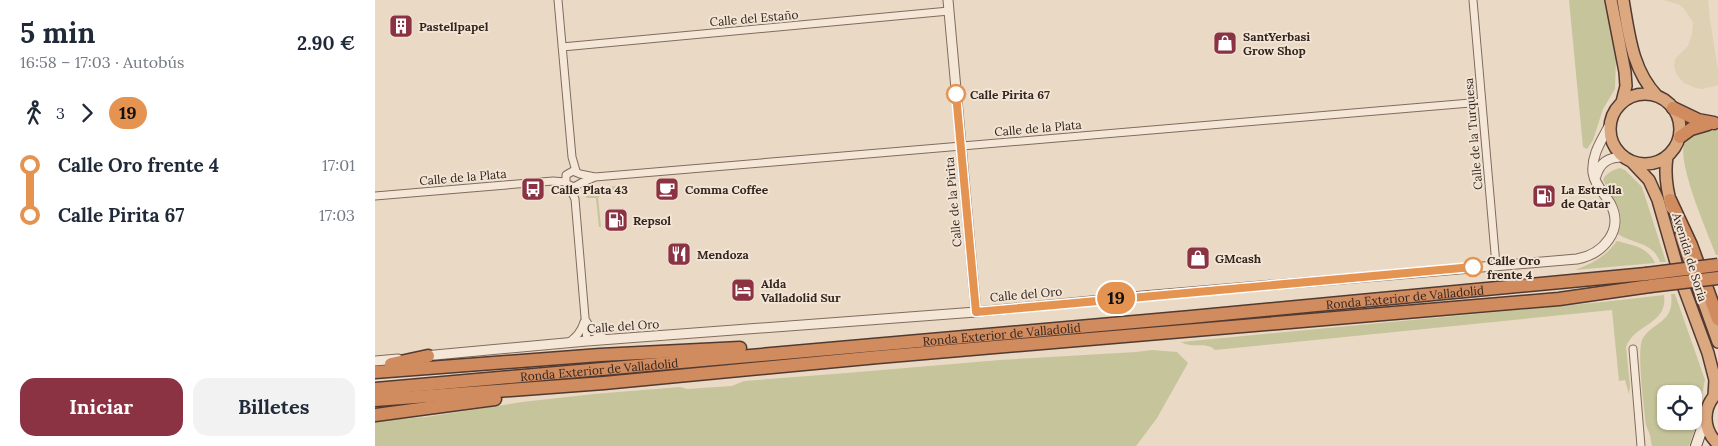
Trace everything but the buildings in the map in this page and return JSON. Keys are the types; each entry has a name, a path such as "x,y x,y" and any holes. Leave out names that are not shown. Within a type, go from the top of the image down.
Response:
{"highway":[{"path":"1611,0 1626,86 1621,102 1612,116 1609,126 1611,141 1617,151 1627,159 1650,164 1659,162 1667,157 1673,152 1679,137 1680,124 1673,108"},
{"path":"1623,0 1636,65 1657,96"},
{"path":"1621,102 1631,96 1641,94 1657,96 1673,108 1698,120 1716,123"},
{"path":"1679,137 1691,129 1716,123"},
{"name":"Avenida de Soria","path":"1667,157 1665,172 1670,200 1718,342"},
{"name":"Avenida de Soria","path":"1627,159 1649,180 1658,200 1681,280 1708,352 1715,380 1716,394"},
{"path":"1670,200 1691,245 1718,319"},
{"name":"Ronda Exterior de Valladolid","path":"375,389 1154,319 1192,323 1559,299 1718,265"},
{"name":"Ronda Exterior de Valladolid","path":"1648,280 1718,278"},
{"name":"Ronda Exterior de Valladolid","path":"375,400 604,383 1156,333 1192,323"},
{"path":"375,372 610,354 779,347 812,350"},
{"path":"375,368 428,356"},
{"path":"375,415 604,383"},
{"path":"1716,394 1709,404 1706,417 1709,432 1718,444"}],"main road":[{"path":"1696,446 1706,417"}],"street":[{"path":"558,0 571,157 567,179 575,199 587,341"},
{"name":"Calle de la Pirita","path":"948,0 976,312"},
{"name":"Calle de la Turquesa","path":"1473,0 1496,265"},
{"name":"Calle del Estaño","path":"562,47 949,11"},
{"name":"Calle de la Plata","path":"578,173 595,177 1482,102"},
{"name":"Calle del Oro","path":"375,361 587,341 976,312 1577,259 1591,255 1601,249 1611,234 1614,218 1610,203 1593,174 1593,162 1597,150 1609,126"},
{"path":"571,157 578,173 580,184 575,199"},
{"path":"1596,182 1596,175 1603,162 1613,158 1627,159"},
{"path":"567,179 578,173"},
{"name":"Calle de la Plata","path":"375,196 567,179 575,187 595,177"},
{"path":"585,317 591,330 607,340"},
{"path":"568,343 577,337 582,329 585,317"},
{"path":"1633,348 1641,446"}],"shaded area":[{"path":"1569,0 1605,0 1616,57 1615,89 1603,109 1593,140 1587,149 1583,147"},
{"path":"1664,0 1708,0 1718,70 1718,85 1702,89 1696,88 1684,83 1677,75 1674,66 1675,60 1688,46 1693,22 1680,5"},
{"path":"1718,130 1718,255 1716,255 1693,196 1684,162 1683,149 1686,141 1692,136 1700,132"},
{"path":"1620,168 1625,170 1642,187 1666,262 1660,262 1657,255 1648,247 1618,234 1620,216 1618,206 1603,180 1610,172"},
{"path":"618,186 618,190 605,191 598,198 601,227 599,227 596,198 586,198 588,191 592,187"},
{"path":"1617,241 1644,250 1655,263 1575,270 1598,259"},
{"path":"1671,294 1675,294 1705,380 1702,395 1702,385 1657,385 1657,430 1695,430 1689,446 1652,446 1646,425 1641,368 1642,340 1670,311"},
{"path":"1664,295 1664,305 1661,312 1630,339 1626,347 1630,386 1629,394 1625,380 1619,381 1612,310 1215,350 1207,346 1190,345 1181,342 1603,302"},
{"path":"1152,350 1177,352 1188,363 1157,418 1136,446 375,446 375,421 426,417 522,402 680,387 687,389 732,386 744,381 1000,360"}],"bus line":[{"name":"19","path":"956,94 976,312 1473,267"}],"place":[{"name":"Pastellpapel","path":"401,26"},
{"name":"SantYerbasi Grow Shop","path":"1225,43"},
{"name":"Calle Pirita 67","path":"956,94"},
{"name":"Calle Plata 43","path":"533,189"},
{"name":"Comma Coffee","path":"667,189"},
{"name":"La Estrella de Qatar","path":"1544,196"},
{"name":"Repsol","path":"616,220"},
{"name":"Mendoza","path":"679,254"},
{"name":"GMcash","path":"1198,258"},
{"name":"Calle Oro frente 4","path":"1473,267"},
{"name":"Alda Valladolid Sur","path":"743,290"}]}
